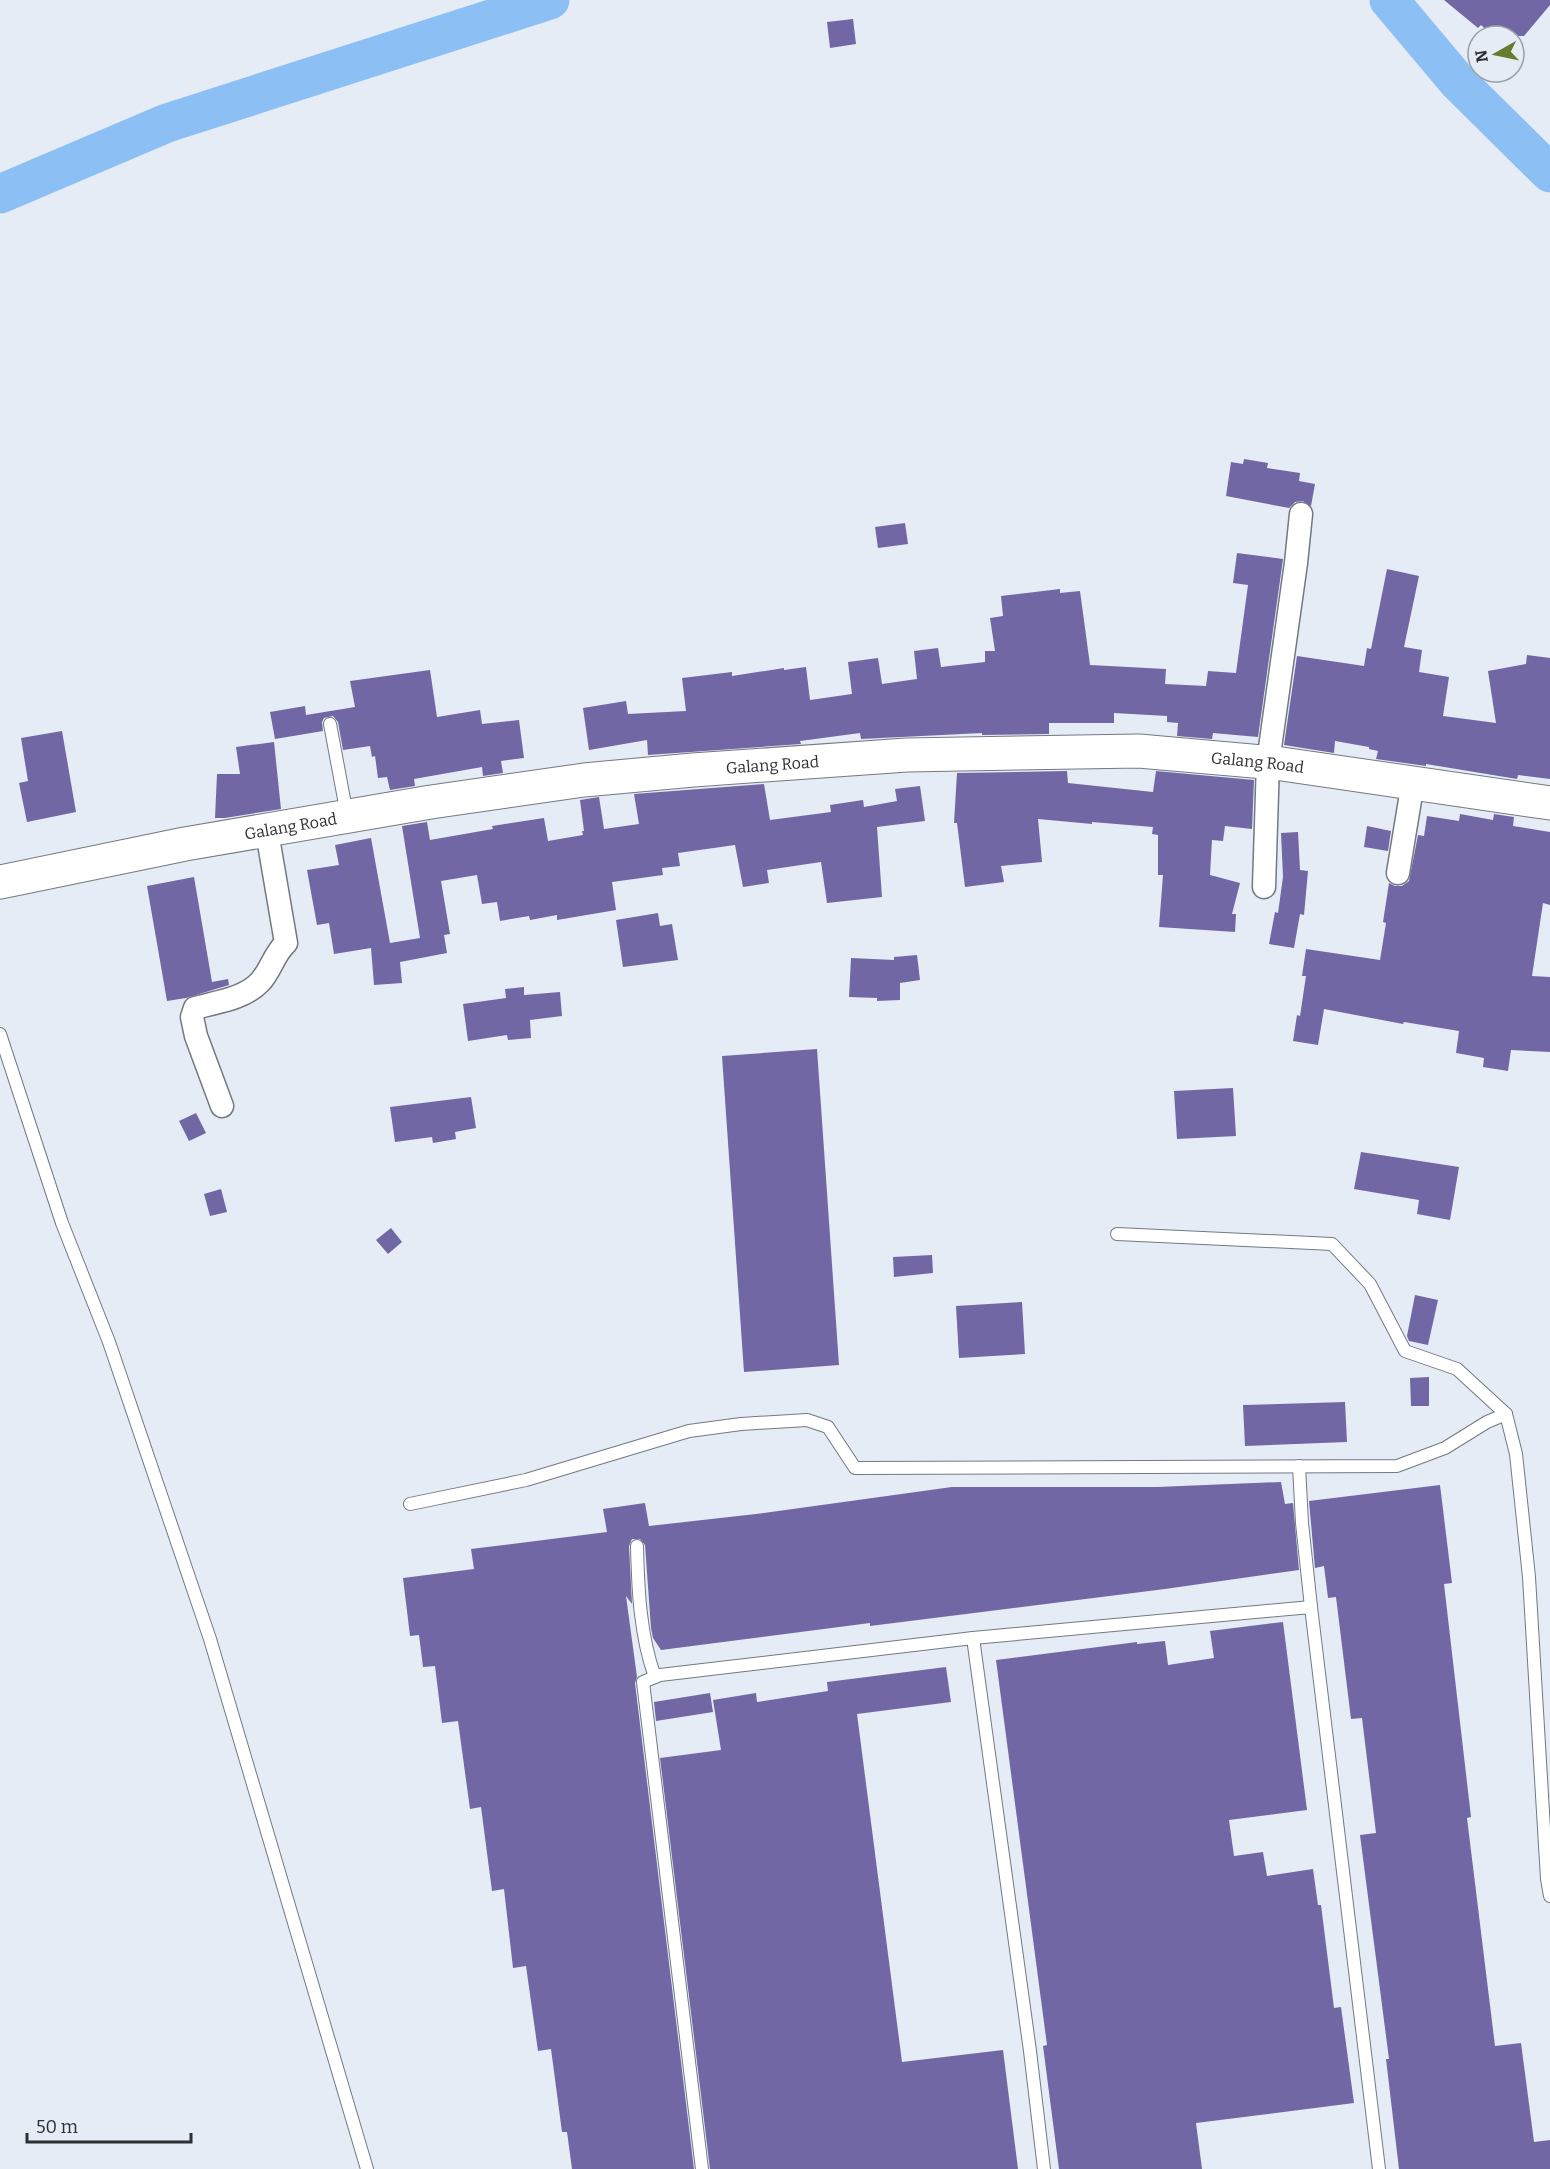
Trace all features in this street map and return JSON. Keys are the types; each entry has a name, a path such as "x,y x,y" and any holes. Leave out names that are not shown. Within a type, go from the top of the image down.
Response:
{"street":[{"path":"1264,886 1268,762 1295,575 1301,514"},
{"name":"Galang Road","path":"0,882 185,844 584,780 908,754 1139,751 1268,762 1550,803"},
{"path":"1398,873 1413,782"},
{"path":"222,1106 196,1036 192,1017 195,1008 244,994 259,983 278,950 286,943 267,831"}],"lane":[{"path":"330,724 347,817"},
{"path":"0,1034 62,1223 109,1342 210,1639 367,2169"},
{"path":"1117,1234 1332,1244 1370,1284 1405,1351 1457,1369 1506,1414 1516,1454 1529,1576 1547,1879 1550,1896"},
{"path":"410,1504 526,1480 689,1431 776,1421 807,1420 828,1427 855,1468 1397,1466 1446,1448 1487,1422 1506,1414"},
{"path":"1299,1466 1302,1523 1311,1607 1379,2169"},
{"path":"637,1546 642,1622 649,1662 655,1677"},
{"path":"702,2169 643,1682 655,1677 973,1638 1311,1607"},
{"path":"973,1638 1044,2169"}],"building":[{"path":"1444,0 1550,0 1550,5 1526,34 1526,24 1473,24"},
{"path":"853,19 856,44 830,48 827,22"},
{"path":"1244,459 1268,463 1267,468 1300,473 1299,481 1315,484 1311,506 1303,501 1295,502 1289,508 1226,496 1231,462 1243,464"},
{"path":"905,523 908,544 878,548 875,527"},
{"path":"1237,553 1283,559 1258,737 1213,733 1212,739 1177,736 1178,723 1167,722 1167,716 1114,713 1114,723 1049,723 1049,734 982,735 982,733 861,739 860,733 800,741 801,744 648,755 647,740 589,750 583,708 626,701 628,714 686,711 682,678 732,672 732,676 806,667 810,700 852,694 848,662 878,658 882,684 917,679 914,651 938,648 941,667 985,662 985,651 995,651 990,618 1003,616 1001,596 1060,589 1060,593 1080,591 1090,665 1166,669 1165,684 1206,686 1208,671 1236,673 1248,585 1233,583"},
{"path":"1387,569 1419,576 1404,647 1422,650 1419,672 1449,677 1443,716 1496,723 1488,671 1526,664 1527,655 1550,658 1550,779 1518,775 1517,779 1426,764 1426,766 1376,759 1378,751 1369,749 1369,747 1335,741 1334,753 1284,745 1297,656 1364,666 1367,648 1371,649"},
{"path":"430,670 437,717 480,710 482,724 519,720 524,758 501,761 503,773 483,776 482,767 414,779 415,786 390,790 387,777 378,778 375,756 372,757 370,746 343,750 338,722 333,716 324,718 323,731 275,739 270,712 305,706 306,715 355,707 350,681"},
{"path":"62,731 76,812 27,822 19,783 28,781 21,738"},
{"path":"274,742 281,809 215,818 217,774 240,774 236,747"},
{"path":"1067,771 1068,783 1153,792 1156,771 1254,780 1252,829 1225,826 1223,841 1212,840 1210,875 1240,883 1232,914 1236,914 1235,932 1159,927 1163,875 1158,875 1158,835 1152,834 1153,827 1038,819 1042,862 1001,866 1004,882 965,887 957,823 954,823 957,773"},
{"path":"764,784 770,820 831,812 830,805 863,800 864,807 897,801 895,789 920,786 925,821 877,827 882,897 827,903 821,862 767,870 769,883 743,887 735,845 678,853 680,866 662,868 663,875 612,882 616,910 557,920 557,915 530,920 529,916 500,921 497,902 482,904 477,875 441,881 450,934 444,935 447,953 400,962 402,983 374,985 371,948 334,954 329,923 317,925 307,870 339,865 335,845 371,838 390,943 420,938 402,826 427,822 430,840 493,829 492,826 544,818 548,841 583,835 580,800 599,797 604,829 639,824 634,794"},
{"path":"1460,814 1493,820 1494,814 1514,817 1513,826 1550,832 1550,905 1543,903 1532,976 1550,977 1550,1052 1511,1050 1508,1071 1483,1067 1484,1058 1456,1053 1459,1031 1404,1022 1403,1024 1324,1009 1318,1045 1293,1041 1297,1015 1300,1016 1306,976 1302,976 1306,949 1380,960 1389,883 1402,886 1409,881 1418,835 1424,836 1427,816 1459,821"},
{"path":"1367,826 1391,831 1388,851 1364,847"},
{"path":"1298,832 1300,870 1308,871 1304,915 1300,914 1294,948 1269,944 1275,912 1278,913 1283,877 1281,833"},
{"path":"194,877 212,982 228,979 229,985 186,998 167,1001 147,886"},
{"path":"658,913 660,926 672,924 678,960 623,967 616,920"},
{"path":"917,955 920,980 900,983 900,1000 877,1001 877,998 849,997 851,958 894,960 894,957"},
{"path":"524,987 524,995 560,992 562,1016 530,1020 531,1038 508,1040 507,1035 468,1041 463,1004 506,998 505,989"},
{"path":"817,1049 839,1365 744,1372 722,1056"},
{"path":"1233,1088 1236,1136 1177,1139 1174,1091"},
{"path":"471,1097 476,1128 455,1132 456,1139 433,1143 432,1137 395,1142 390,1107"},
{"path":"196,1113 206,1133 189,1141 179,1121"},
{"path":"1361,1152 1459,1167 1450,1220 1417,1214 1419,1200 1354,1189"},
{"path":"221,1189 227,1212 210,1216 204,1194"},
{"path":"391,1228 402,1242 388,1254 376,1240"},
{"path":"932,1255 933,1273 894,1277 893,1257"},
{"path":"1415,1295 1438,1300 1428,1345 1409,1341 1407,1336"},
{"path":"1022,1302 1025,1354 959,1358 956,1306"},
{"path":"1429,1377 1429,1406 1411,1406 1410,1378"},
{"path":"1345,1402 1347,1442 1245,1446 1243,1405"},
{"path":"1281,1482 1285,1504 1293,1503 1299,1570 870,1626 870,1623 661,1650 653,1638 651,1628 645,1545 640,1539 632,1539 629,1546 632,1604 626,1596 694,2169 572,2169 567,2132 562,2132 551,2049 538,2051 526,1966 513,1968 504,1889 492,1891 481,1807 470,1809 458,1721 442,1723 435,1666 423,1667 419,1635 410,1636 403,1578 474,1569 471,1549 607,1532 603,1509 645,1503 649,1526 952,1487 1157,1487"},
{"path":"1440,1485 1452,1583 1444,1584 1471,1817 1467,1818 1495,2046 1521,2043 1534,2142 1550,2140 1550,2169 1399,2169 1386,2059 1389,2059 1360,1835 1376,1833 1362,1718 1351,1719 1336,1597 1328,1598 1324,1566 1315,1568 1309,1501"},
{"path":"1283,1622 1307,1810 1229,1820 1234,1856 1263,1852 1267,1876 1313,1869 1318,1905 1321,1905 1334,2008 1341,2007 1354,2103 1196,2123 1202,2169 1059,2169 1043,2046 1047,2045 996,1660 1137,1642 1137,1644 1165,1641 1168,1665 1214,1658 1210,1631"},
{"path":"946,1667 951,1702 857,1714 902,2062 1003,2050 1018,2169 710,2169 660,1758 721,1750 713,1700 756,1693 757,1702 828,1691 827,1682"},
{"path":"710,1693 713,1712 656,1721 654,1702"}],"waterway":[{"path":"0,194 167,123 550,0"},
{"path":"1389,0 1458,82 1550,173"}]}
